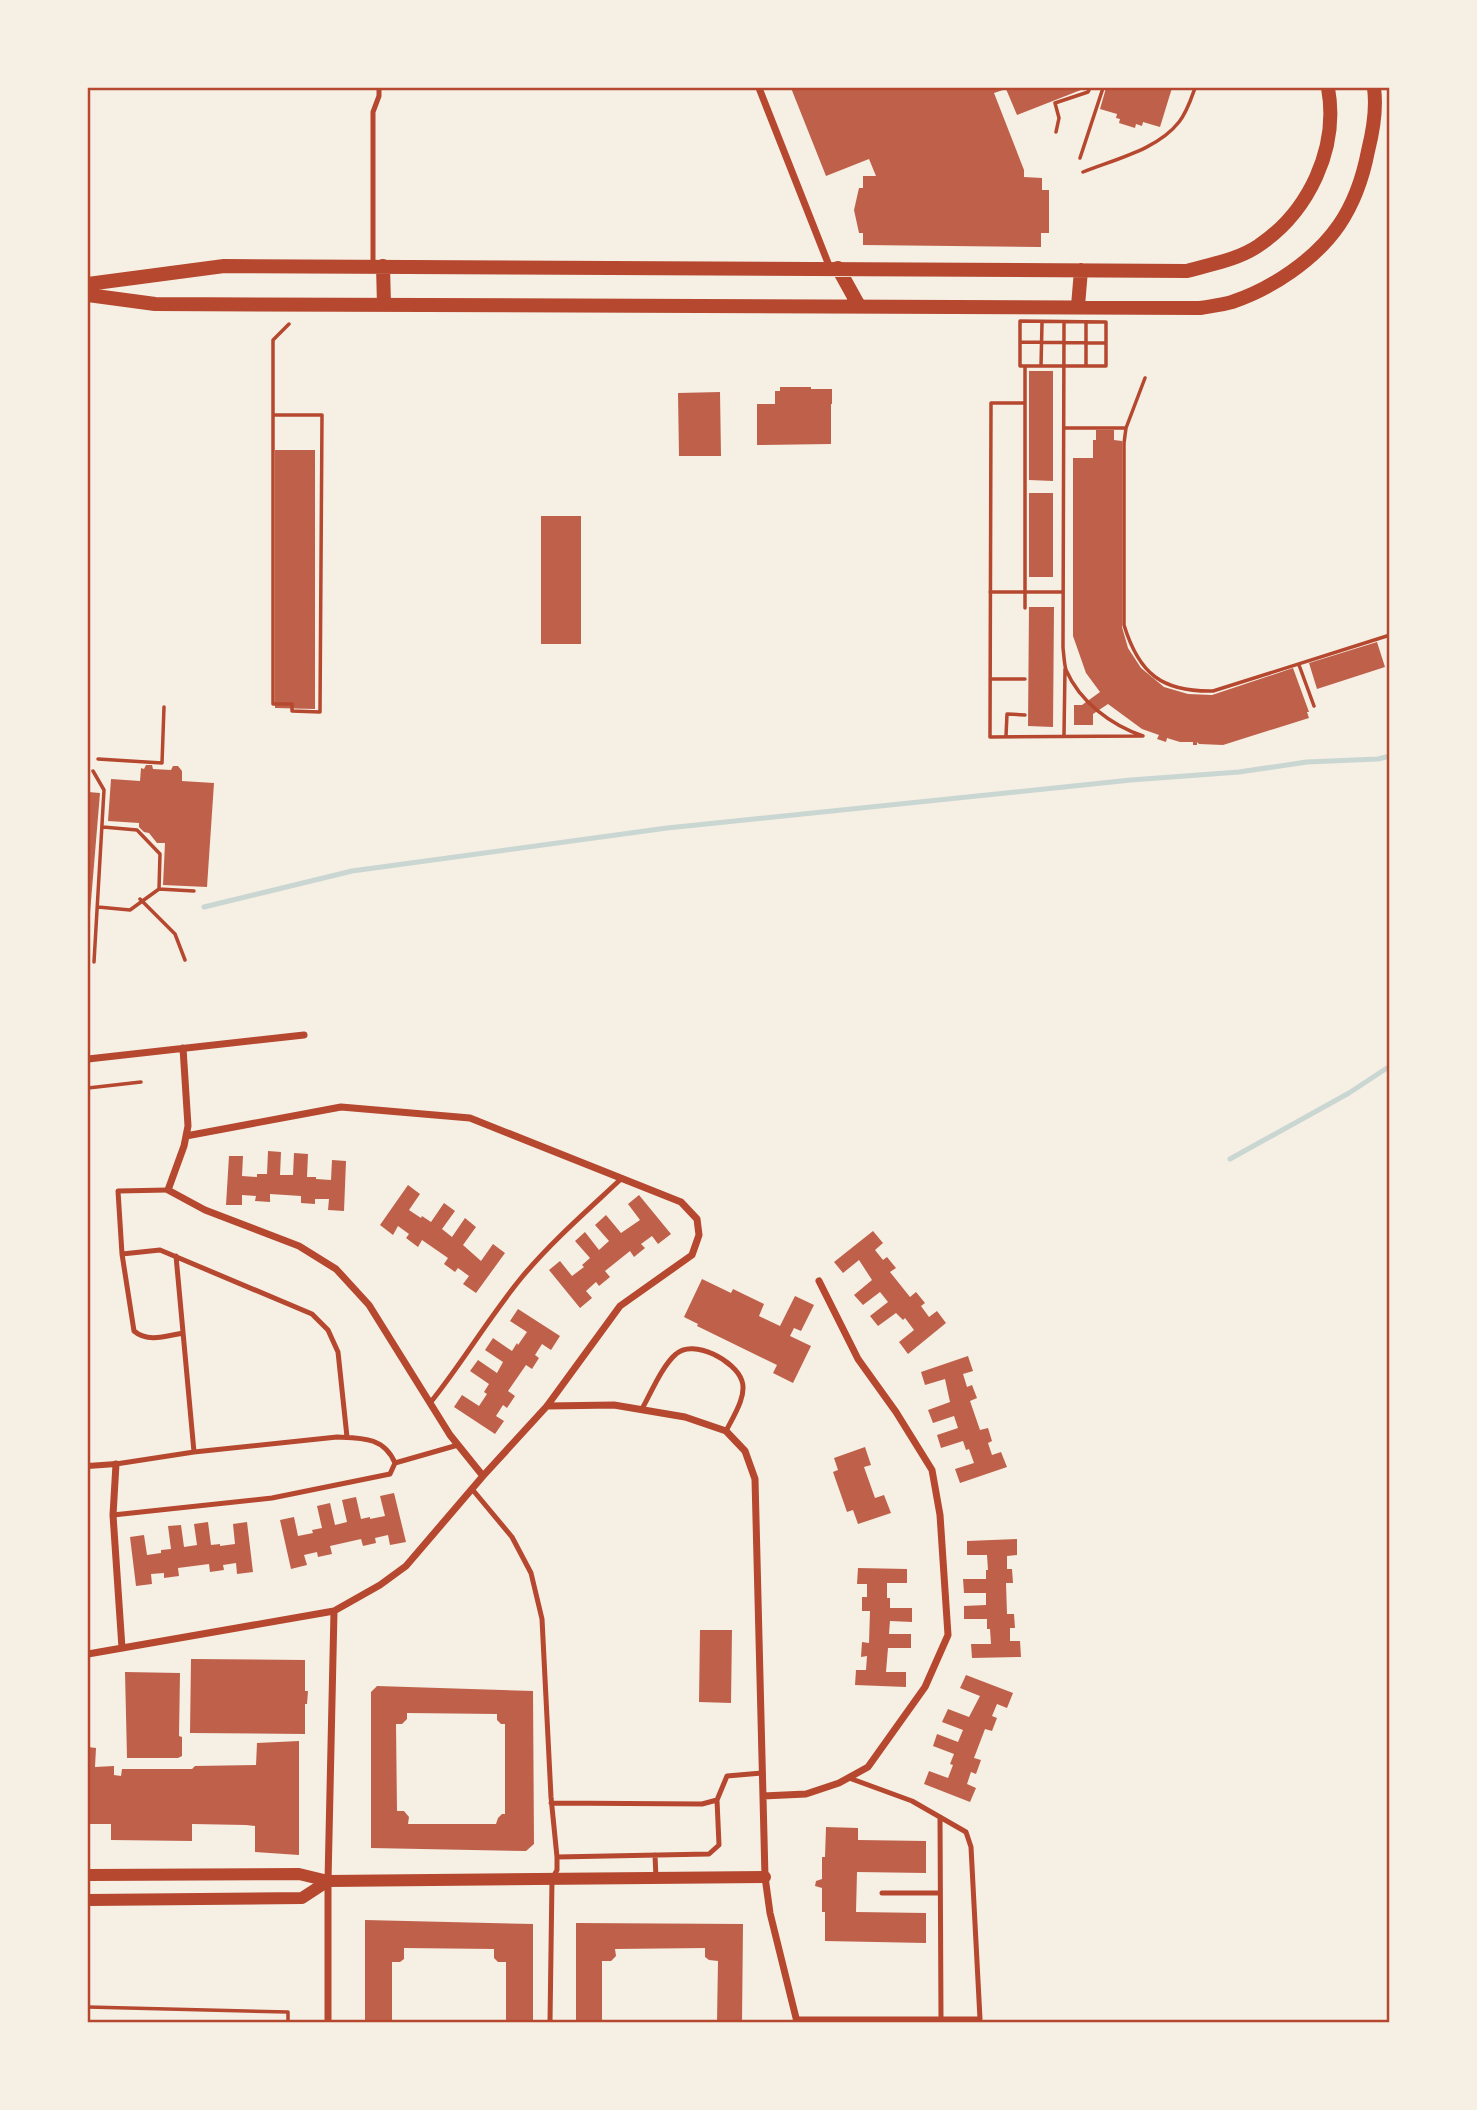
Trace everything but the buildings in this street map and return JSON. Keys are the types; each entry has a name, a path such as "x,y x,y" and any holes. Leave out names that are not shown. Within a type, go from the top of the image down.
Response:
{"main road":[{"path":"88,284 224,266 1187,271 1230,260 1258,246 1284,223 1303,201 1317,176 1325,153 1330,130 1328,88"},
{"path":"88,295 155,304 1200,307 1229,303 1259,291 1304,261 1338,227 1356,194 1366,163 1373,128 1374,88"},
{"path":"378,266 384,305"},
{"path":"834,268 859,306"},
{"path":"1078,306 1081,270"}],"street":[{"path":"759,88 834,268"},
{"path":"88,1059 304,1035"},
{"path":"183,1048 189,1109 186,1136 168,1189 205,1210 299,1246 336,1269 369,1305 458,1446 483,1476"},
{"path":"88,1654 334,1611 380,1585 406,1566 547,1406 620,1306 692,1255 699,1235 696,1219 681,1202 471,1118 341,1107 186,1136"},
{"path":"762,1796 806,1794 839,1783 868,1767 925,1687 947,1636 940,1515 932,1470 896,1412 858,1359 819,1281"},
{"path":"547,1406 614,1405 685,1417 726,1431 745,1451 755,1479 765,1877 770,1913 797,2021"},
{"path":"88,1466 116,1464 113,1515 122,1648"},
{"path":"328,2022 334,1611"},
{"path":"88,1875 299,1874 328,1881 765,1877"},
{"path":"88,1900 302,1898 328,1881"}],"lane":[{"path":"378,266 373,112 379,88"},
{"path":"430,1403 456,1371 493,1314 534,1263 622,1178"},
{"path":"168,1189 118,1191 122,1254 134,1331 140,1336 153,1339 183,1333"},
{"path":"122,1254 160,1250 312,1314 328,1330 338,1352 347,1437"},
{"path":"176,1256 194,1452"},
{"path":"642,1409 676,1354 684,1349 704,1350 731,1365 743,1382 743,1391 726,1431"},
{"path":"113,1515 272,1498 390,1474 395,1463 391,1452 379,1443 347,1437 194,1452 116,1464"},
{"path":"395,1463 458,1446"},
{"path":"472,1489 512,1537 531,1573 542,1619 551,1803 558,1857 557,1870 552,1879 550,2022"},
{"path":"558,1857 709,1854 719,1845 717,1800 727,1776 762,1773"},
{"path":"797,2021 980,2019 971,1847 966,1832 912,1801 849,1777"},
{"path":"551,1803 702,1804 717,1800"},
{"path":"940,1817 941,2019"},
{"path":"655,1855 656,1878"},
{"path":"882,1893 940,1894"}],"path":[{"path":"1056,132 1059,118 1055,103 1088,92 1090,88"},
{"path":"1080,158 1103,88"},
{"path":"1083,172 1146,148 1172,130 1187,109 1195,88"},
{"path":"1020,321 1042,321 1106,322 1106,366 1020,366 1020,321"},
{"path":"1041,366 1042,321"},
{"path":"1064,321 1064,736"},
{"path":"1086,322 1086,366"},
{"path":"273,415 322,415 320,712 292,710 292,704 273,704 273,415 273,341 289,324"},
{"path":"1020,342 1106,343"},
{"path":"1025,366 1025,608"},
{"path":"1145,378 1126,428 1124,443 1125,625 1131,647 1145,668 1166,685 1190,692 1213,691 1390,635"},
{"path":"1025,403 991,403 990,737 1143,736 1105,718 1083,695 1065,667"},
{"path":"1064,428 1126,428"},
{"path":"990,592 1063,592"},
{"path":"1299,664 1314,706"},
{"path":"990,679 1025,679"},
{"path":"98,759 162,763 164,707"},
{"path":"1006,737 1007,714 1025,715"},
{"path":"156,763 156,769"},
{"path":"93,771 104,790 94,962"},
{"path":"102,827 137,830 160,854 159,889"},
{"path":"149,843 154,838"},
{"path":"97,907 131,910 159,889 194,891"},
{"path":"141,900 175,934 185,960"},
{"path":"88,944 96,945"},
{"path":"88,1088 141,1082"},
{"path":"88,2007 288,2012 288,2022"}],"waterway":[{"path":"204,907 352,871 667,828 1131,780 1239,772 1307,762 1378,759 1390,756"},
{"path":"1230,1159 1349,1093 1390,1066"}]}
